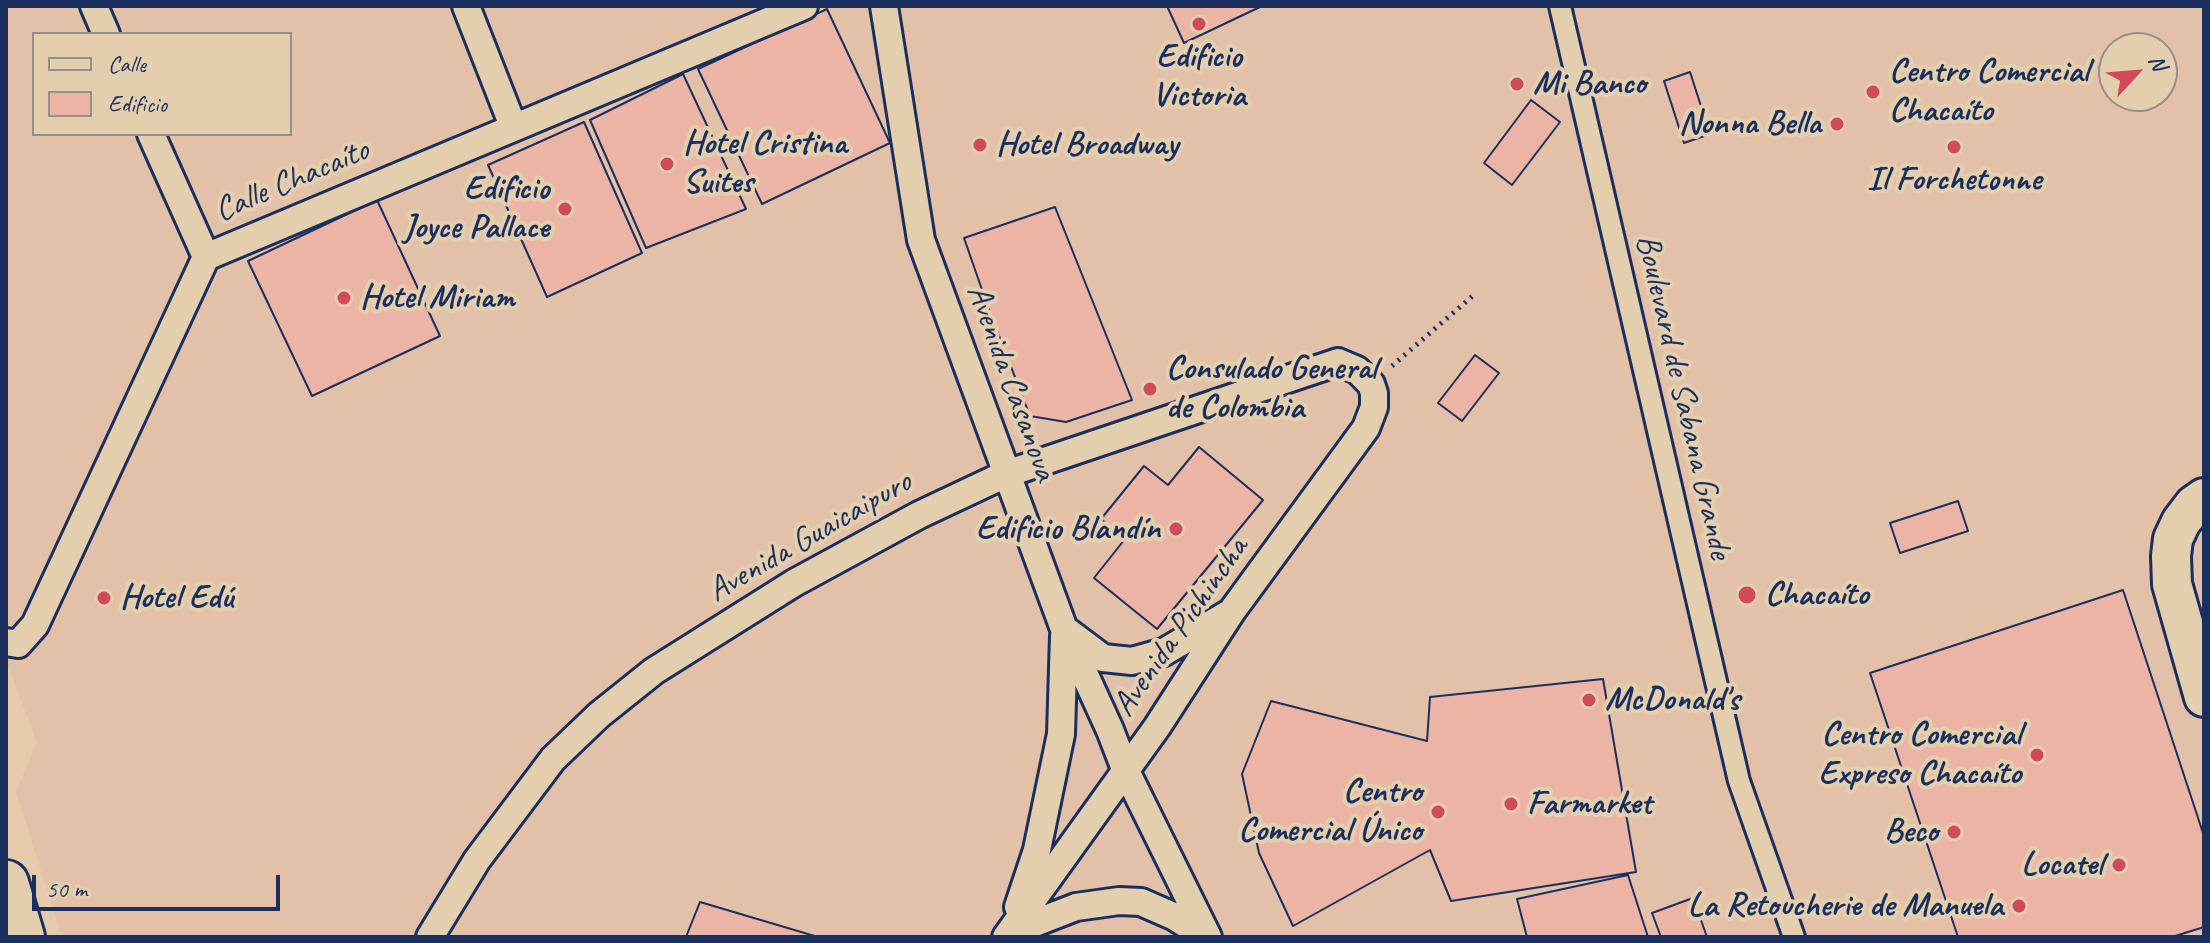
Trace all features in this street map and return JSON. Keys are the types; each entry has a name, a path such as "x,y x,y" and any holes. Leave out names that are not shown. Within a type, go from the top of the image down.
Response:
{"highway":[{"path":"6,883 22,937"}],"main road":[{"path":"2192,510 2173,539 2172,584 2204,697"}],"street":[{"path":"94,6 105,32"},
{"path":"466,6 513,126"},
{"name":"Calle Chacaíto","path":"12,643 35,625 206,257 804,6"},
{"name":"Avenida Casanova","path":"884,6 921,240 1064,629 1125,769 1207,937"},
{"name":"Boulevard de Sabana Grande","path":"1560,6 1739,781 1794,937"},
{"path":"152,136 206,257"},
{"name":"Avenida Guaicaipuro","path":"430,937 477,860 553,759 599,715 654,671 794,583 919,515 1006,474 1338,362 1357,370 1371,384"},
{"name":"Avenida Pichincha","path":"1007,935 1157,727 1232,611 1366,428 1374,407 1371,384"},
{"path":"1064,629 1103,658 1132,661 1164,652 1232,611"},
{"path":"1007,935 1037,850 1061,734 1064,629"},
{"path":"1007,935 1076,907 1119,901 1141,902 1173,916 1207,937"}],"path":[{"path":"1371,384 1476,293"}],"shaded area":[{"path":"6,6 2204,6 2204,937 62,937 16,792 37,742 6,661"}],"building":[{"name":"Edificio Victoria","path":"1167,6 1262,6 1184,43"},
{"path":"827,9 890,143 762,204 698,69"},
{"path":"1690,72 1710,134 1684,143 1664,81"},
{"name":"Hotel Cristina Suites","path":"683,74 746,209 646,248 590,120"},
{"path":"1531,100 1560,122 1512,185 1484,163"},
{"name":"Edificio Joyce Pallace","path":"584,122 642,253 547,297 488,165"},
{"name":"Hotel Miriam","path":"377,200 440,336 312,396 248,261"},
{"path":"1055,207 1132,400 1066,422 1030,416 964,238"},
{"path":"1475,355 1499,373 1462,421 1438,403"},
{"name":"Edificio Blandín","path":"1199,447 1263,500 1157,629 1094,578 1125,539 1101,519 1144,466 1168,485"},
{"path":"1958,501 1968,531 1900,553 1890,523"},
{"name":"Centro Comercial Expreso Chacaíto","path":"2123,590 2204,836 2204,927 2172,937 1958,937 1870,673"},
{"name":"Centro Comercial Único","path":"1603,679 1636,872 1451,901 1430,850 1293,926 1259,853 1242,774 1271,701 1427,741 1430,697"},
{"path":"1628,875 1648,937 1527,937 1517,899"},
{"path":"1693,898 1707,937 1661,937 1652,913"},
{"path":"700,902 818,937 686,937"}],"place":[{"name":"Edificio Victoria","path":"1199,24"},
{"name":"Mi Banco","path":"1517,84"},
{"name":"Centro Comercial Chacaíto","path":"1873,92"},
{"name":"Nonna Bella","path":"1837,124"},
{"name":"Hotel Broadway","path":"980,145"},
{"name":"Il Forchetonne","path":"1954,147"},
{"name":"Hotel Cristina Suites","path":"667,164"},
{"name":"Edificio Joyce Pallace","path":"565,209"},
{"name":"Hotel Miriam","path":"344,298"},
{"name":"Consulado General de Colombia","path":"1150,389"},
{"name":"Edificio Blandín","path":"1176,529"},
{"name":"Chacaíto","path":"1747,595"},
{"name":"Hotel Edú","path":"104,598"},
{"name":"McDonald's","path":"1589,700"},
{"name":"Centro Comercial Expreso Chacaíto","path":"2037,755"},
{"name":"Farmarket","path":"1511,804"},
{"name":"Centro Comercial Único","path":"1438,812"},
{"name":"Beco","path":"1954,832"},
{"name":"Locatel","path":"2119,865"},
{"name":"La Retoucherie de Manuela","path":"2019,906"}]}
